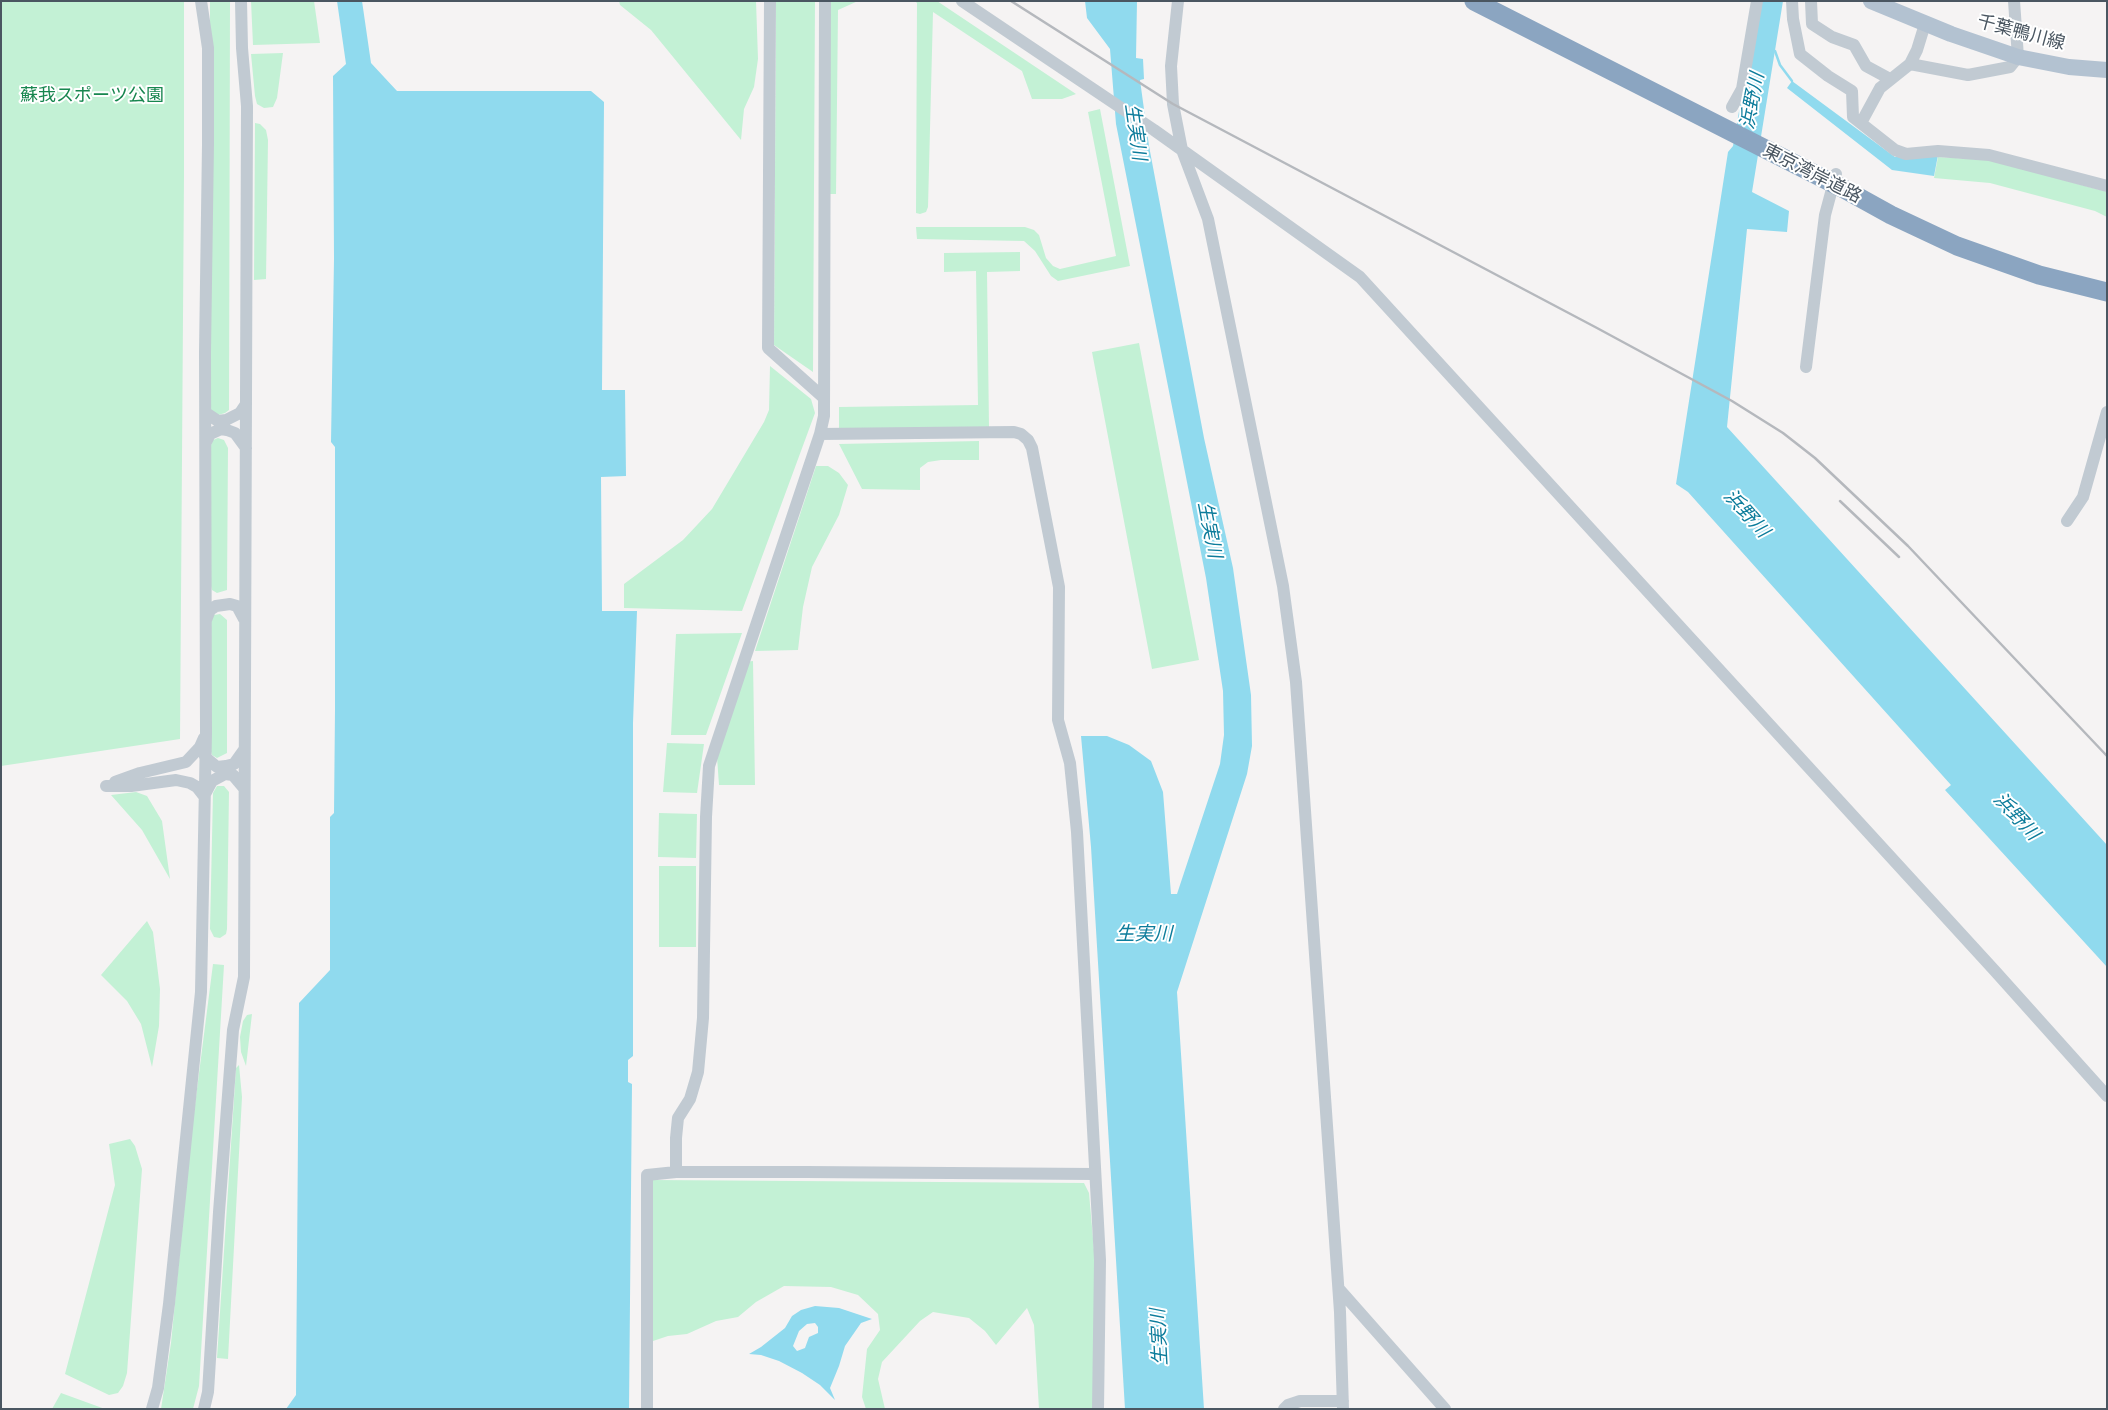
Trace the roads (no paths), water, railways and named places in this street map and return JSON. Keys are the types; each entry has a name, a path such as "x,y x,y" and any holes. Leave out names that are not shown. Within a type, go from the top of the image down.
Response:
{"highway":[{"name":"東京湾岸道路","path":"1474,1 1733,121"},
{"name":"東京湾岸道路","path":"1496,1 1733,121 1765,144 1834,178 1973,241 2047,267 2107,282"},
{"name":"東京湾岸道路","path":"1834,178 1891,215 1976,254 2039,275 2107,292"}],"main road":[{"name":"千葉鴨川線","path":"1871,1 1925,24 2018,57 2068,67 2107,70"}],"street":[{"path":"152,1409 158,1388 169,1304 201,992 206,757 208,48 201,1"},
{"path":"204,1409 208,1392 219,1212 234,1030 244,977 248,106 242,48 241,1"},
{"path":"770,1 768,348 824,398"},
{"path":"676,1172 678,1118 690,1099 698,1072 703,1018 705,826 709,766 820,434 824,416 825,1"},
{"path":"962,1 1154,130 1360,276 2107,1096"},
{"path":"1178,1 1172,66 1174,104 1182,150 1208,220 1283,586 1296,682 1339,1289 1343,1405 1300,1401 1288,1405 1284,1409"},
{"path":"1733,121 1742,89 1757,1"},
{"path":"1792,1 1793,19 1800,54 1828,76 1852,91 1853,117 1886,144 1906,154 1938,151 1989,154 2107,186"},
{"path":"1811,1 1812,24 1832,37 1854,45 1866,66 1890,79"},
{"path":"1910,64 1968,75 2010,66 2018,57 2014,1"},
{"path":"1862,123 1880,88 1910,64 1917,50 1925,24"},
{"path":"1806,367 1825,215 1834,178"},
{"path":"206,413 218,421 226,420 240,413 246,404"},
{"path":"2067,521 2083,497 2107,412"},
{"path":"206,442 210,434 221,429 235,433 246,448"},
{"path":"820,434 1014,432 1021,434 1028,440 1032,448 1059,587 1058,720 1070,763 1077,832 1100,1260 1098,1409"},
{"path":"206,587 210,594 217,598 226,599 239,594 245,587"},
{"path":"206,620 210,610 216,606 230,604 237,606 245,620"},
{"path":"204,796 190,783 176,780 130,786 106,786 140,774 186,762 200,747 206,733"},
{"path":"206,757 217,767 226,766 234,764 244,750"},
{"path":"204,796 212,781 225,774 232,775 244,788"},
{"path":"647,1409 648,1174 676,1172 1094,1174"},
{"path":"1339,1289 1445,1409"}],"water":[{"path":"337,1 362,1 371,63 397,91 591,91 604,102 602,390 625,390 626,476 601,477 602,611 637,611 633,723 633,1056 628,1060 628,1082 632,1084 629,1409 286,1409 296,1395 299,1003 330,970 330,817 334,813 335,710 335,447 331,442 334,259 333,76 346,64"},
{"name":"生実川","path":"1085,1 1137,1 1136,58 1143,59 1144,79 1140,80 1149,146 1204,438 1233,568 1251,695 1252,746 1247,774 1177,992 1204,1409 1125,1409 1091,847 1081,736 1107,736 1129,745 1151,761 1163,792 1171,894 1177,894 1220,764 1224,735 1223,691 1206,578 1116,124 1110,49 1087,18"},
{"name":"浜野川","path":"1758,1 1783,1 1752,192 1789,211 1787,232 1747,229 1727,427 2107,845 2107,967 1945,790 1951,785 1688,492 1676,484 1728,152 1733,146"},
{"path":"1792,81 1895,157 1938,155 1934,176 1892,170 1787,88"},
{"path":"815,1306 839,1308 872,1319 861,1323 845,1346 830,1388 835,1400 820,1385 802,1373 779,1361 761,1355 749,1354 785,1328 792,1316 801,1310","holes":["815,1323 818,1327 818,1333 809,1337 805,1348 797,1351 793,1346 799,1331 807,1324"]}],"waterway":[{"path":"1775,51 1780,65 1792,81"}],"railway":[{"path":"1011,1 1173,104 1597,328 1732,401 1783,433 1815,458 1908,546 2107,756"},
{"path":"1840,501 1899,557"}],"park label":[{"name":"蘇我スポーツ公園","path":"92,96"}]}
